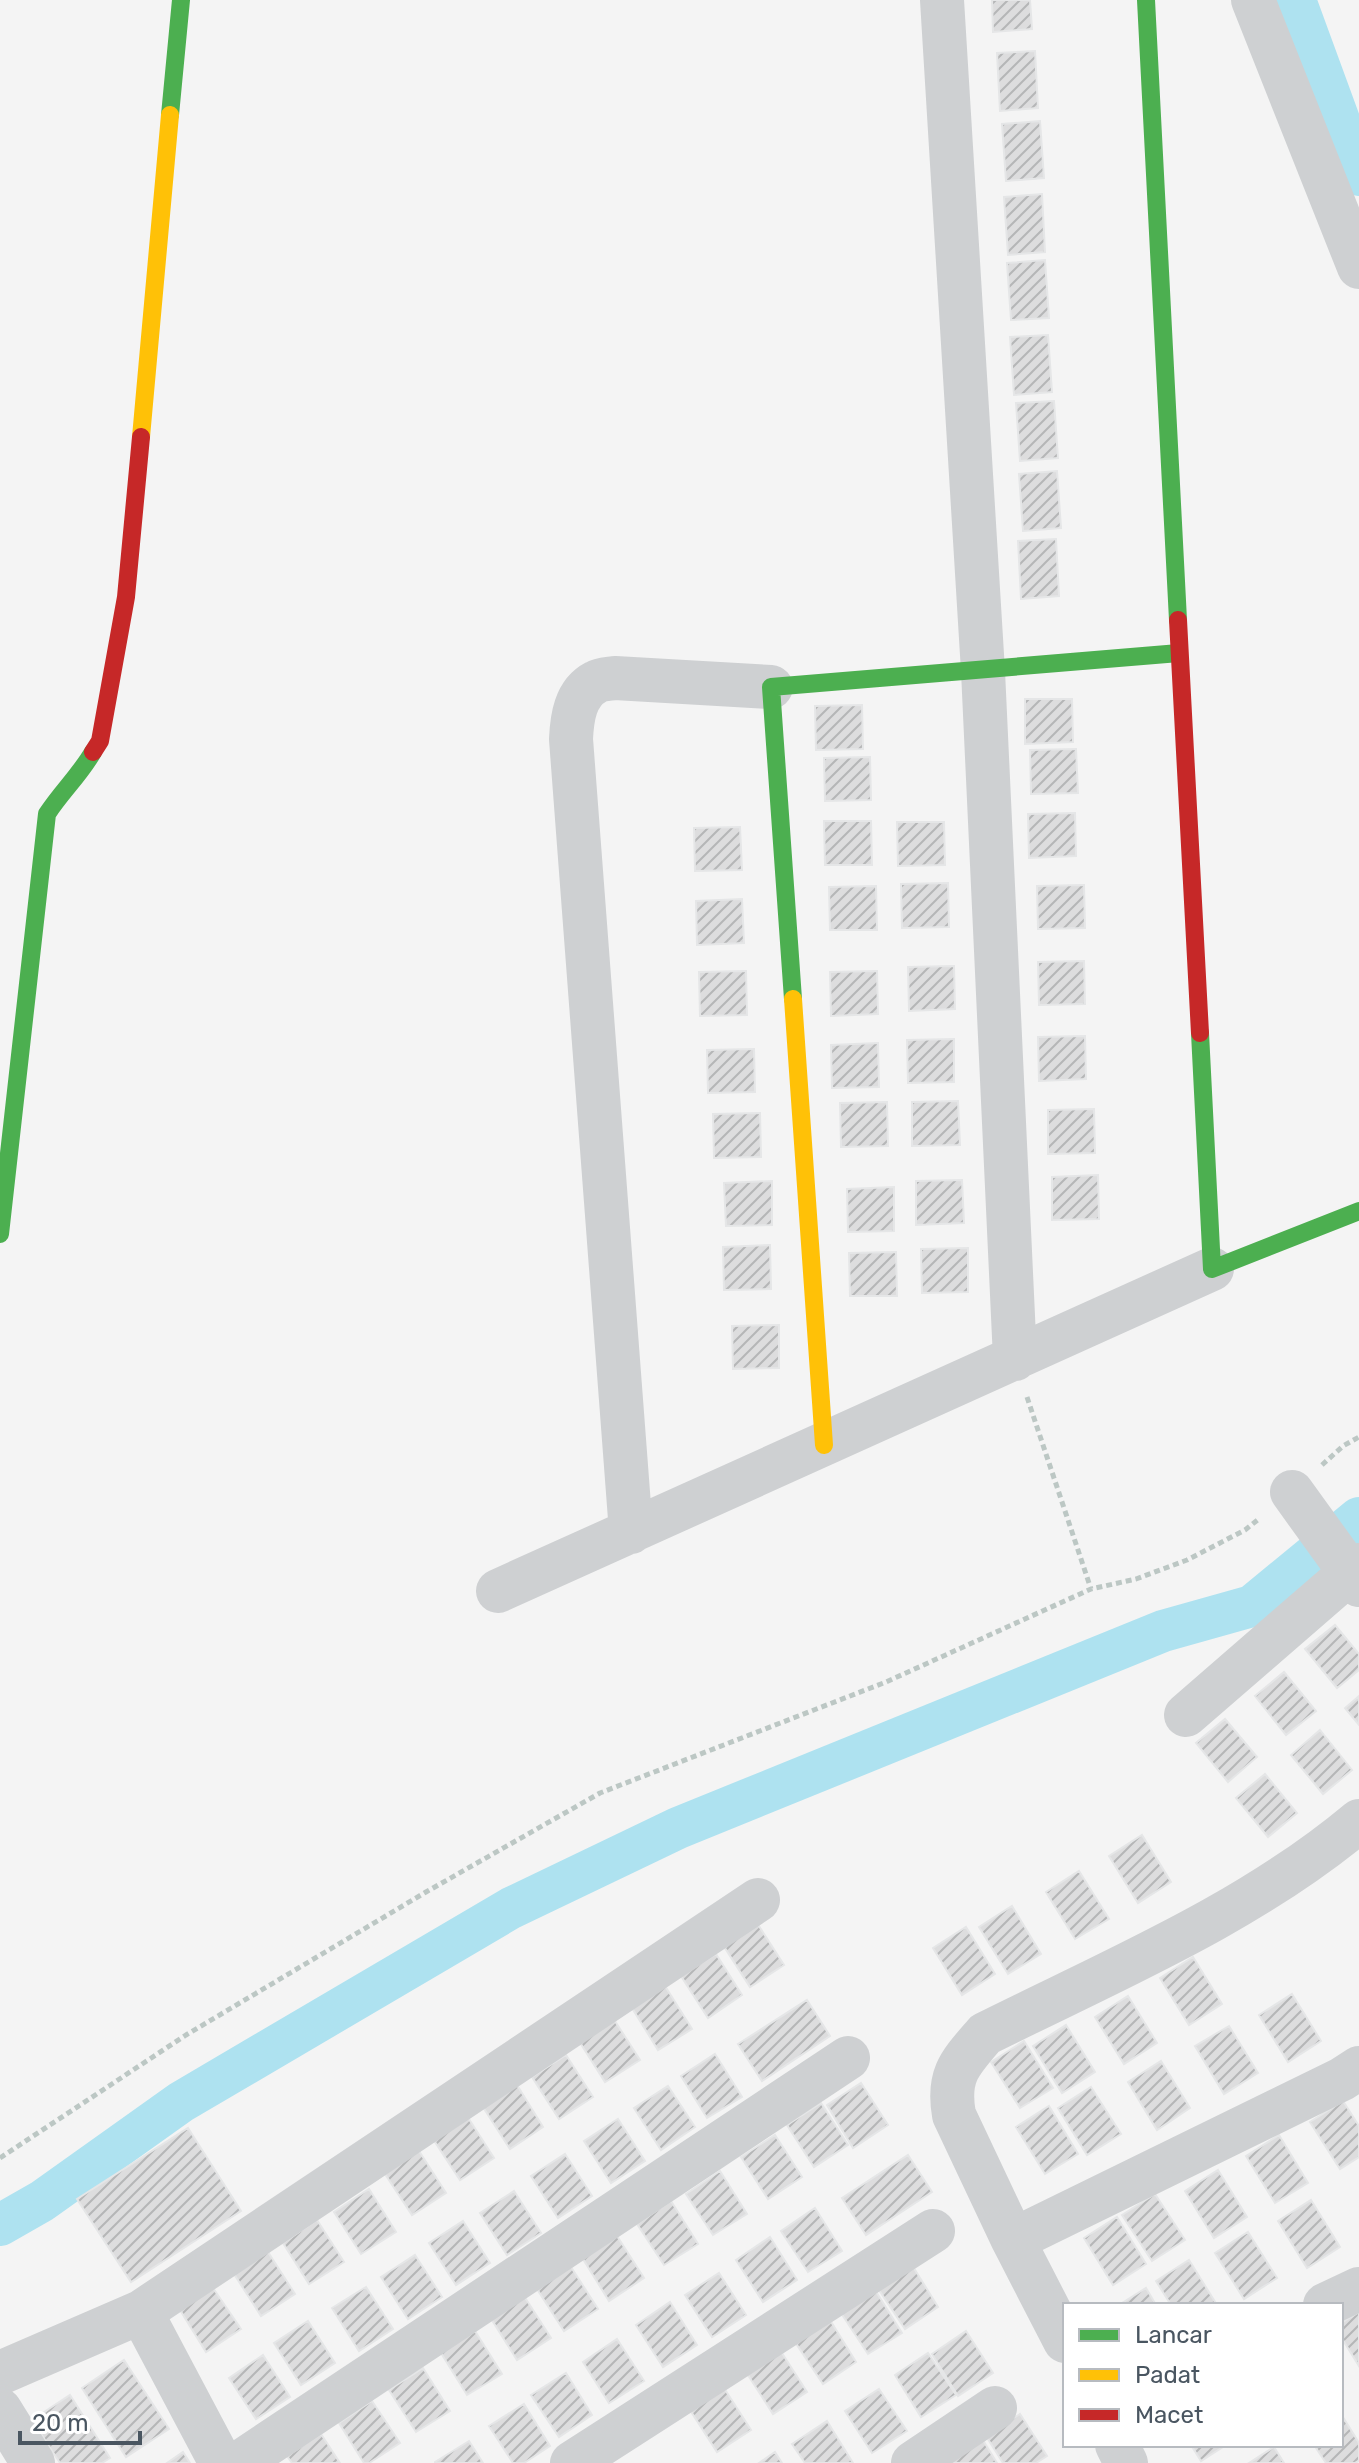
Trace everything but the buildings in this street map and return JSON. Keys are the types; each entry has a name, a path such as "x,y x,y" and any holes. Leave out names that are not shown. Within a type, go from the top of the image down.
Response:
{"street":[{"path":"0,1234 47,814 61,792 80,775 100,741 126,597 181,0"},
{"path":"942,0 983,671 1015,1359"},
{"path":"1146,0 1212,1269"},
{"path":"1253,0 1359,267"},
{"path":"631,1532 571,739 572,713 582,695 596,681 615,678 771,687 1179,653"},
{"path":"771,687 824,1445"},
{"path":"498,1591 1212,1269 1359,1211"},
{"path":"1186,1715 1352,1570 1299,1501"},
{"path":"1063,2337 954,2115 950,2095 954,2076 963,2059 985,2034 1208,1923 1271,1887 1359,1821"},
{"path":"0,2373 141,2312 758,1900"},
{"path":"239,2463 848,2058"},
{"path":"1013,2240 1359,2068"},
{"path":"572,2463 933,2231"},
{"path":"1329,2303 1359,2289"},
{"path":"141,2312 221,2463"},
{"path":"913,2463 995,2408"},
{"path":"0,2410 19,2457"}],"path":[{"path":"1015,1359 1091,1589"},
{"path":"0,2158 186,2035 600,1793 886,1682 1091,1589 1136,1579 1207,1551 1299,1501 1343,1446 1359,1437"}],"waterway":[{"path":"1295,0 1359,175"},
{"path":"0,2225 42,2201 181,2102 511,1908 678,1828 1163,1631 1252,1606 1359,1518"}],"traffic: fast":[{"path":"170,115 181,0"},
{"path":"1146,0 1178,620"},
{"path":"793,999 771,687 1179,653"},
{"path":"0,1234 47,814 93,752"},
{"path":"1200,1033 1212,1269 1359,1211"}],"traffic: slow":[{"path":"141,437 170,115"},
{"path":"793,999 824,1445"}],"traffic: jam":[{"path":"93,752 100,741 126,597 141,437"},
{"path":"1178,620 1200,1033"}]}
